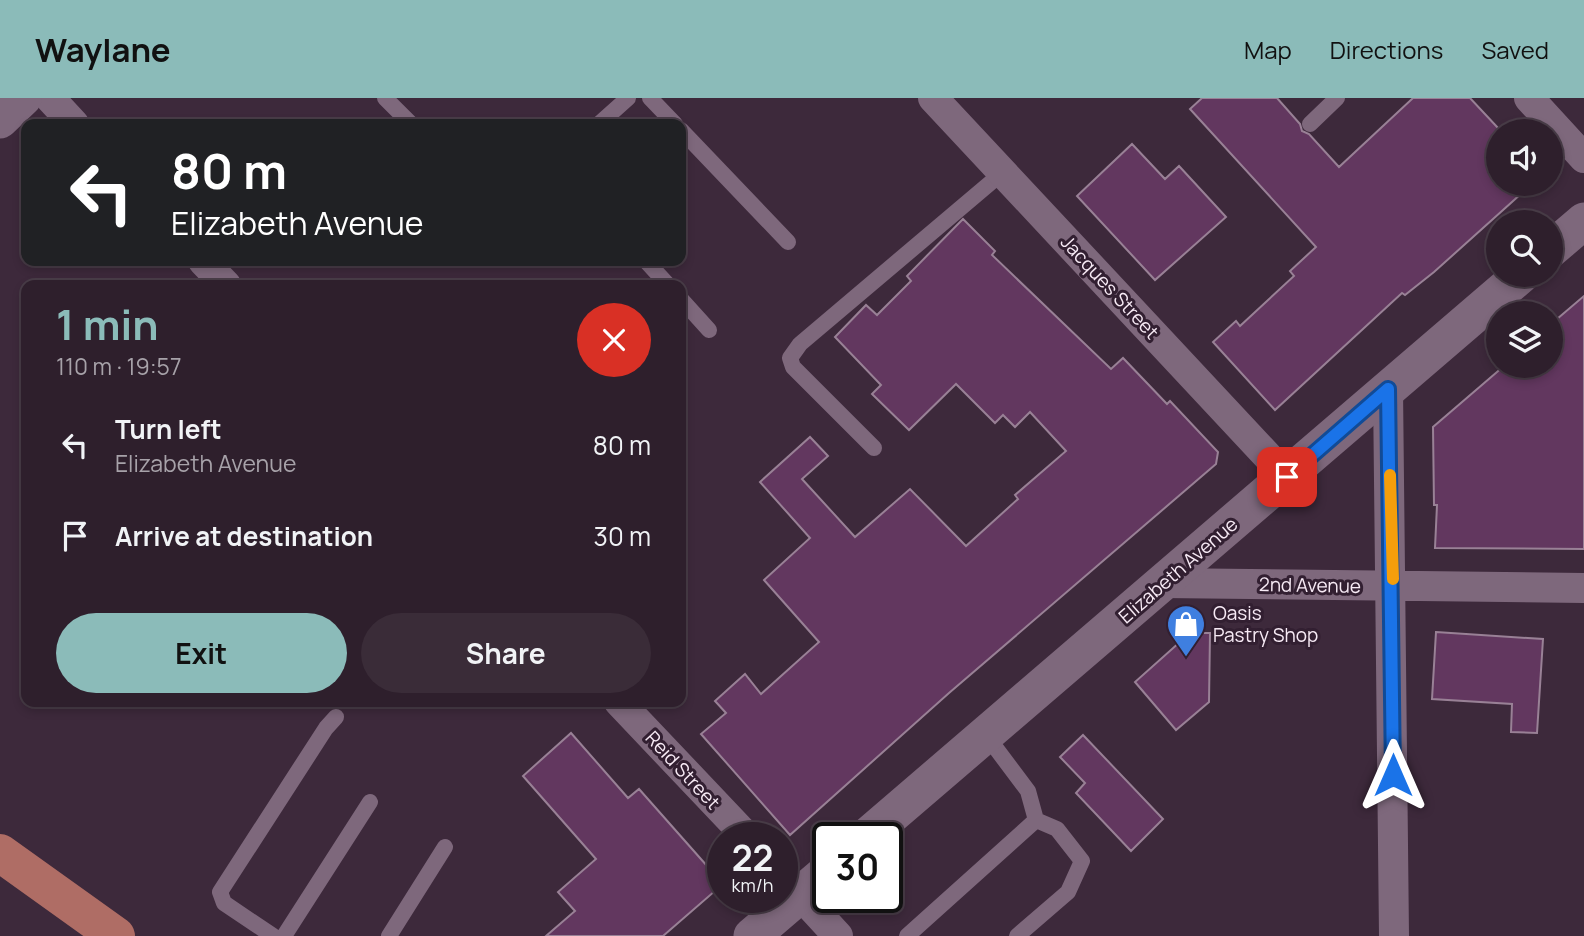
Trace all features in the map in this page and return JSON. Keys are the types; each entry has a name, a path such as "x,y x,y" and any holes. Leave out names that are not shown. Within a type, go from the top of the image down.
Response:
{"highway":[{"path":"0,853 116,936"}],"street":[{"path":"0,120 23,98"},
{"path":"50,98 69,119"},
{"name":"Jacques Street","path":"933,98 1287,477"},
{"path":"1528,98 1584,158"},
{"path":"1563,239 1584,221"},
{"path":"208,266 221,280"},
{"name":"Elizabeth Avenue","path":"884,822 1507,287"},
{"path":"1388,389 1393,586 1394,936"},
{"name":"2nd Avenue","path":"1163,583 1584,587"},
{"name":"Reid Street","path":"624,707 733,822"},
{"path":"798,893 838,936"},
{"path":"752,936 770,913"}],"lane":[{"path":"385,98 406,119"},
{"path":"605,119 628,98"},
{"path":"650,98 670,119"},
{"path":"1310,124 1337,98"},
{"path":"686,135 788,242"},
{"path":"874,448 793,367 790,358 800,344 1002,173"},
{"path":"651,266 663,280"},
{"path":"686,305 709,330"},
{"path":"273,936 224,903 220,892 326,728 336,717"},
{"path":"986,735 1028,791 1036,820"},
{"path":"285,936 370,802"},
{"path":"906,936 1036,820"},
{"path":"1017,936 1068,892 1082,861 1057,829 1036,820"},
{"path":"389,936 445,846"}],"building":[{"path":"1202,98 1277,98 1300,124 1302,131 1309,134 1339,167 1413,98 1470,98 1490,119 1486,119 1486,196 1519,196 1503,210 1486,210 1486,225 1434,272 1405,295 1402,293 1275,410 1213,342 1236,321 1240,326 1294,276 1290,271 1316,247 1190,109"},
{"path":"1132,144 1165,179 1179,166 1226,217 1155,280 1077,196"},
{"path":"963,219 995,251 992,255 1111,369 1123,358 1167,404 1170,401 1218,452 1216,464 949,693 798,828 798,822 779,822 701,734 726,713 715,701 745,674 761,694 819,642 764,580 810,538 760,482 810,437 828,456 802,479 855,537 910,489 966,546 1018,499 1015,495 1066,451 1030,412 1015,427 1003,415 995,423 956,384 909,430 872,394 881,385 835,337 866,305 877,315 911,281 907,276"},
{"path":"1584,296 1584,549 1435,548 1437,505 1434,505 1433,427 1490,378 1563,378 1563,314"},
{"path":"1436,632 1543,639 1537,733 1511,732 1512,704 1432,699"},
{"name":"Oasis Pastry Shop","path":"1190,633 1210,633 1209,702 1176,730 1135,682"},
{"path":"571,733 628,798 639,789 707,866 707,898 663,936 546,936 575,911 558,892 596,859 523,776"},
{"path":"1083,735 1163,819 1131,851 1076,793 1085,783 1060,757"}],"slow traffic":[{"path":"1390,475 1393,579"}],"place":[{"name":"Oasis Pastry Shop","path":"1186,658"}],"route":[{"path":"1287,477 1388,389 1393,586 1393,775"}]}
